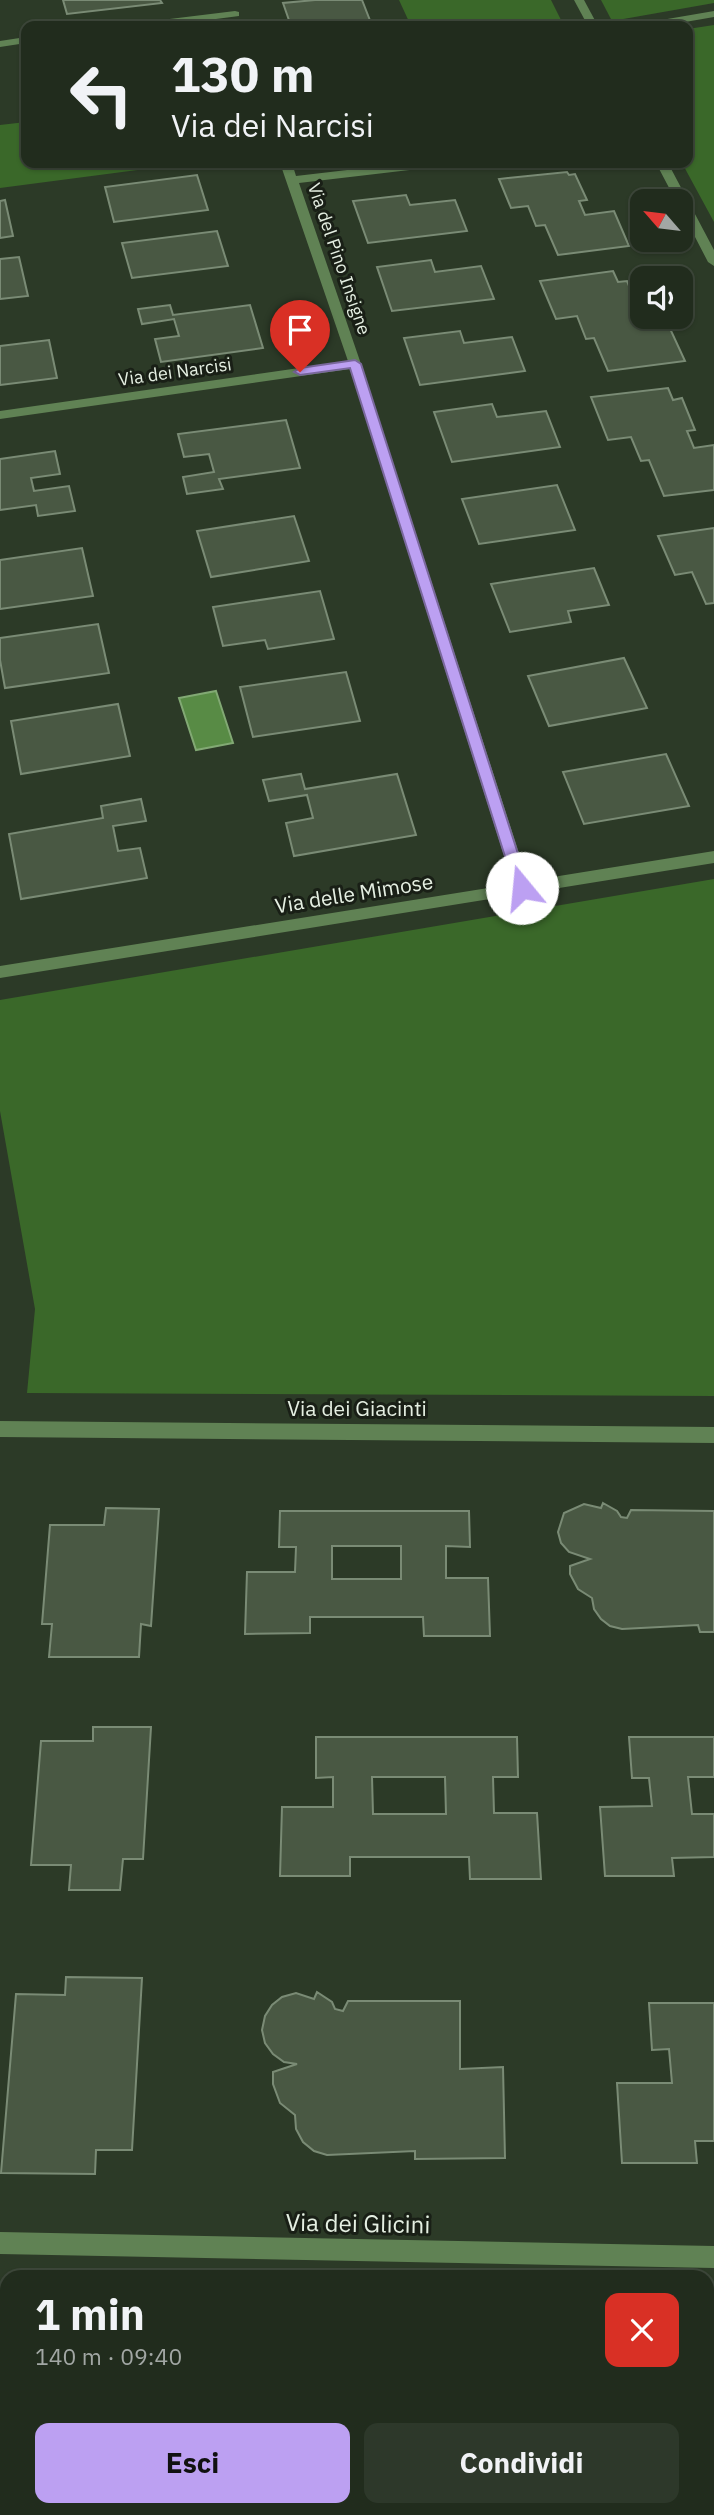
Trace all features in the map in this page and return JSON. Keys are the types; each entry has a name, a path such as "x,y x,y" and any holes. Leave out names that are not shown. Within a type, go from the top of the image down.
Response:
{"street":[{"path":"230,0 238,21"},
{"path":"579,0 590,21"},
{"path":"178,21 235,14"},
{"path":"673,21 714,14"},
{"path":"0,44 21,41"},
{"name":"Via del Pino Insigne","path":"288,168 355,364 522,888"},
{"path":"292,180 393,168"},
{"path":"665,168 714,262"},
{"name":"Via dei Narcisi","path":"0,415 355,364"},
{"name":"Via delle Mimose","path":"0,972 714,857"},
{"name":"Via dei Giacinti","path":"0,1429 714,1435"},
{"name":"Via dei Glicini","path":"0,2243 714,2257"}],"shaded area":[{"path":"399,0 551,0 562,21 409,21"},
{"path":"601,0 714,0 714,3 612,21"},
{"path":"714,25 714,222 685,168 693,168 693,28"},
{"path":"21,123 21,168 153,168 0,188 0,125"},
{"path":"216,691 233,743 196,750 179,698"},
{"path":"714,879 714,1396 27,1393 35,1309 0,1111 0,1000"}],"building":[{"path":"63,0 160,0 162,3 67,14"},
{"path":"362,0 370,21 289,21 283,3"},
{"path":"567,172 569,175 575,174 587,200 579,201 585,215 614,211 629,246 558,255 545,225 536,226 528,206 511,208 499,179"},
{"path":"197,175 208,210 114,222 105,187"},
{"path":"406,195 410,205 455,200 467,231 368,243 353,201"},
{"path":"5,200 13,236 0,238 0,201"},
{"path":"217,231 228,266 132,278 122,243"},
{"path":"19,257 28,296 0,299 0,259"},
{"path":"431,260 435,272 481,266 494,299 392,311 377,267"},
{"path":"613,271 618,282 627,281 630,288 630,329 670,329 685,361 608,371 594,338 586,339 577,316 556,319 540,281"},
{"path":"170,305 173,315 250,305 263,348 161,362 155,339 179,336 174,319 142,324 138,309"},
{"path":"460,331 464,343 512,337 525,371 420,385 404,338"},
{"path":"49,340 57,378 0,385 0,346"},
{"path":"668,388 673,400 682,398 695,430 687,431 694,448 714,445 714,490 664,496 649,460 641,461 631,437 608,440 591,397"},
{"path":"492,404 497,417 546,411 560,447 452,462 434,412"},
{"path":"286,420 300,468 219,479 223,489 187,494 183,477 214,472 209,454 184,457 178,434"},
{"path":"55,451 60,474 31,478 34,491 69,486 75,511 38,516 36,505 0,510 0,459"},
{"path":"557,485 575,530 479,544 462,499"},
{"path":"294,516 309,561 211,577 197,531"},
{"path":"714,528 714,603 706,604 692,572 675,575 658,536"},
{"path":"82,548 93,596 0,609 0,560"},
{"path":"594,568 609,605 568,611 571,622 510,632 491,584"},
{"path":"320,591 334,639 268,649 265,640 223,646 213,607"},
{"path":"98,624 109,673 5,688 0,660 0,638"},
{"path":"624,658 647,708 549,726 528,676"},
{"path":"346,672 360,721 253,737 240,687"},
{"path":"118,704 130,756 21,774 11,721"},
{"path":"666,754 689,806 584,824 563,772"},
{"path":"301,774 305,789 397,774 416,835 294,856 286,823 313,818 307,795 269,801 263,780"},
{"path":"141,799 146,821 113,826 118,851 140,848 147,878 21,899 9,834 103,818 101,806"},
{"path":"603,1503 617,1511 621,1517 627,1518 631,1510 714,1511 714,1632 700,1632 698,1625 622,1629 610,1626 601,1619 594,1609 592,1598 578,1589 570,1574 570,1566 590,1559 569,1552 561,1543 558,1532 564,1513 584,1504 601,1508"},
{"path":"106,1508 159,1509 151,1626 141,1624 139,1657 49,1657 52,1624 42,1624 50,1525 104,1525"},
{"path":"280,1511 469,1511 470,1547 446,1546 446,1578 488,1578 490,1636 424,1636 423,1617 310,1617 310,1633 245,1634 247,1572 295,1572 296,1547 279,1547","holes":["332,1546 401,1546 401,1579 332,1579"]},
{"path":"93,1727 151,1727 143,1859 123,1859 120,1890 69,1890 71,1865 31,1865 41,1741 93,1741"},
{"path":"316,1737 517,1737 518,1777 493,1777 494,1813 537,1813 541,1879 470,1879 469,1857 350,1857 350,1876 280,1876 282,1807 333,1807 333,1777 316,1778","holes":["372,1777 445,1777 446,1814 373,1814"]},
{"path":"629,1737 714,1737 714,1777 688,1777 692,1814 714,1814 714,1857 672,1858 674,1876 605,1876 600,1807 652,1806 649,1778 632,1778"},
{"path":"66,1977 142,1978 132,2150 96,2150 95,2174 1,2173 16,1994 65,1995"},
{"path":"317,1992 332,2002 335,2009 343,2011 348,2001 460,2001 460,2069 503,2067 505,2158 415,2159 415,2151 327,2155 314,2151 303,2142 296,2129 295,2115 280,2103 273,2084 273,2072 297,2064 284,2062 273,2054 265,2043 262,2030 265,2016 272,2005 282,1997 296,1993 314,1999"},
{"path":"649,2003 714,2003 714,2141 695,2141 697,2163 622,2163 617,2083 672,2083 669,2049 652,2050"}],"route":[{"path":"300,372 355,364 522,888"}]}
